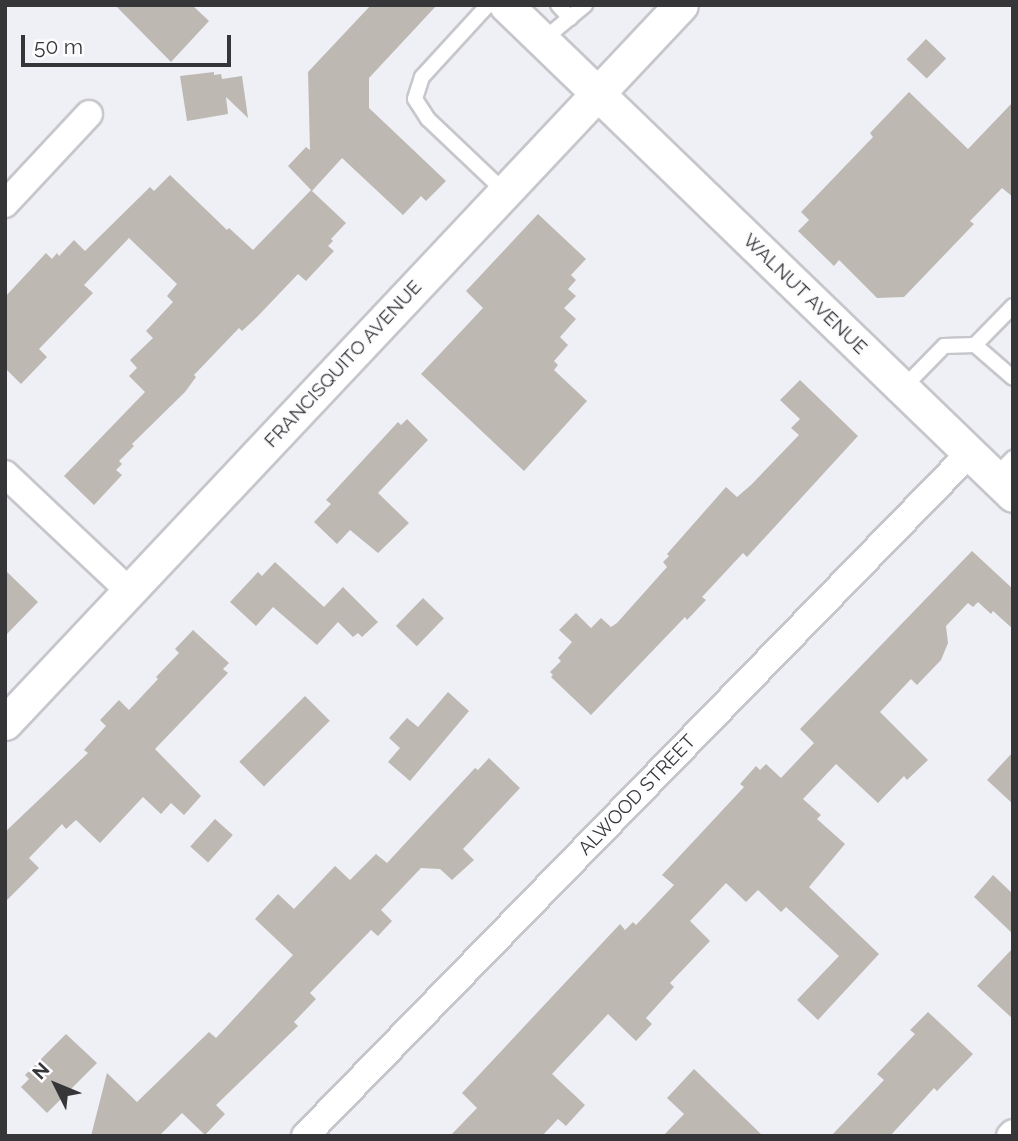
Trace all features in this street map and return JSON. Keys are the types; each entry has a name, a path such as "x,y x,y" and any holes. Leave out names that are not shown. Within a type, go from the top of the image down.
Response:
{"street":[{"name":"WALNUT AVENUE","path":"506,5 969,454 1006,477"},
{"name":"FRANCISQUITO AVENUE","path":"5,723 681,5"},
{"path":"5,204 89,114"},
{"name":"ALWOOD STREET","path":"305,1136 969,454"},
{"path":"5,474 130,592"}],"lane":[{"path":"488,5 422,77 415,99 428,119 505,192"},
{"path":"558,5 570,18"},
{"path":"543,40 585,5"},
{"path":"975,345 1013,306"},
{"path":"902,389 944,346 975,345 1013,378"}],"building":[{"path":"115,5 192,5 209,21 171,62"},
{"path":"371,5 437,5 369,78 369,108 446,181 426,201 421,196 403,215 342,158 312,191 346,223 328,246 334,251 306,281 298,274 242,331 239,328 194,375 196,377 185,392 132,444 134,446 119,461 122,464 116,470 122,475 94,505 64,476 145,392 129,376 137,368 130,360 153,338 146,331 173,302 167,296 177,284 129,238 84,285 93,293 39,349 47,357 21,384 5,368 5,297 46,253 52,259 57,253 59,256 74,240 85,251 150,187 154,191 170,175 227,230 229,228 253,250 311,190 288,166 306,147 310,150 308,72"},
{"path":"926,39 946,58 927,79 907,59"},
{"path":"214,72 214,75 221,74 222,79 242,76 248,118 226,97 228,114 187,121 180,76"},
{"path":"909,92 968,149 1013,102 1013,197 1002,188 970,221 974,224 904,297 877,298 839,260 834,266 798,231 809,220 801,212 873,137 870,133"},
{"path":"538,214 586,259 571,275 576,280 568,289 576,296 564,308 576,319 560,337 568,345 554,361 558,365 554,370 587,401 524,471 421,374 483,308 466,291"},
{"path":"800,380 858,436 747,557 743,553 702,597 706,600 687,620 685,617 591,715 551,677 553,675 550,672 561,661 558,658 572,642 559,630 576,613 591,628 601,618 611,627 617,623 667,567 663,562 669,556 667,554 726,487 737,497 751,485 799,435 791,428 800,419 780,400"},
{"path":"407,419 428,440 378,493 409,523 378,553 350,530 337,544 314,522 331,504 326,500 398,422 401,425"},
{"path":"972,551 1013,589 1013,629 978,602 973,607 968,603 946,626 948,643 941,660 917,685 911,679 880,712 928,760 907,780 904,776 878,803 836,764 803,799 821,815 817,819 845,844 809,887 879,954 818,1020 797,1000 839,956 786,907 781,912 758,890 746,902 726,883 690,921 710,941 670,983 674,987 646,1018 652,1024 636,1041 608,1014 552,1074 585,1105 566,1126 558,1119 542,1136 450,1136 477,1108 462,1093 620,924 625,930 633,922 636,925 674,885 662,875 744,787 740,784 756,766 760,770 766,764 781,778 814,743 800,729"},
{"path":"275,562 324,607 343,587 378,622 362,637 358,633 353,637 338,622 317,645 273,607 256,626 230,602 258,572 262,576"},
{"path":"5,570 38,602 5,636"},
{"path":"423,598 444,618 417,646 396,626"},
{"path":"193,630 229,663 223,669 228,673 155,749 201,796 184,815 171,803 161,814 143,797 100,843 76,820 66,829 62,824 29,858 39,868 5,902 5,832 88,753 84,750 106,726 100,720 119,700 129,710 158,679 156,677 179,653 175,649"},
{"path":"448,692 469,711 410,781 388,762 400,748 389,738 407,718 418,727"},
{"path":"305,696 330,721 264,787 239,762"},
{"path":"1013,752 1013,804 987,780"},
{"path":"489,758 520,788 463,849 474,860 452,880 440,869 421,868 381,910 392,921 378,936 371,930 310,993 316,999 294,1022 298,1026 216,1105 225,1114 205,1135 182,1113 159,1136 91,1136 107,1073 137,1102 209,1032 216,1038 293,955 255,919 278,894 294,909 335,866 350,880 376,854 387,863 475,768 478,770"},
{"path":"215,819 233,835 208,863 190,846"},
{"path":"993,875 1013,894 1013,934 974,897"},
{"path":"1013,948 1013,1019 977,986"},
{"path":"928,1012 973,1054 937,1091 934,1088 890,1136 831,1136 884,1080 877,1074 915,1034 910,1030"},
{"path":"66,1034 97,1063 47,1113 21,1087 29,1079 25,1075"},
{"path":"694,1069 763,1136 663,1136 684,1114 667,1098"}]}
